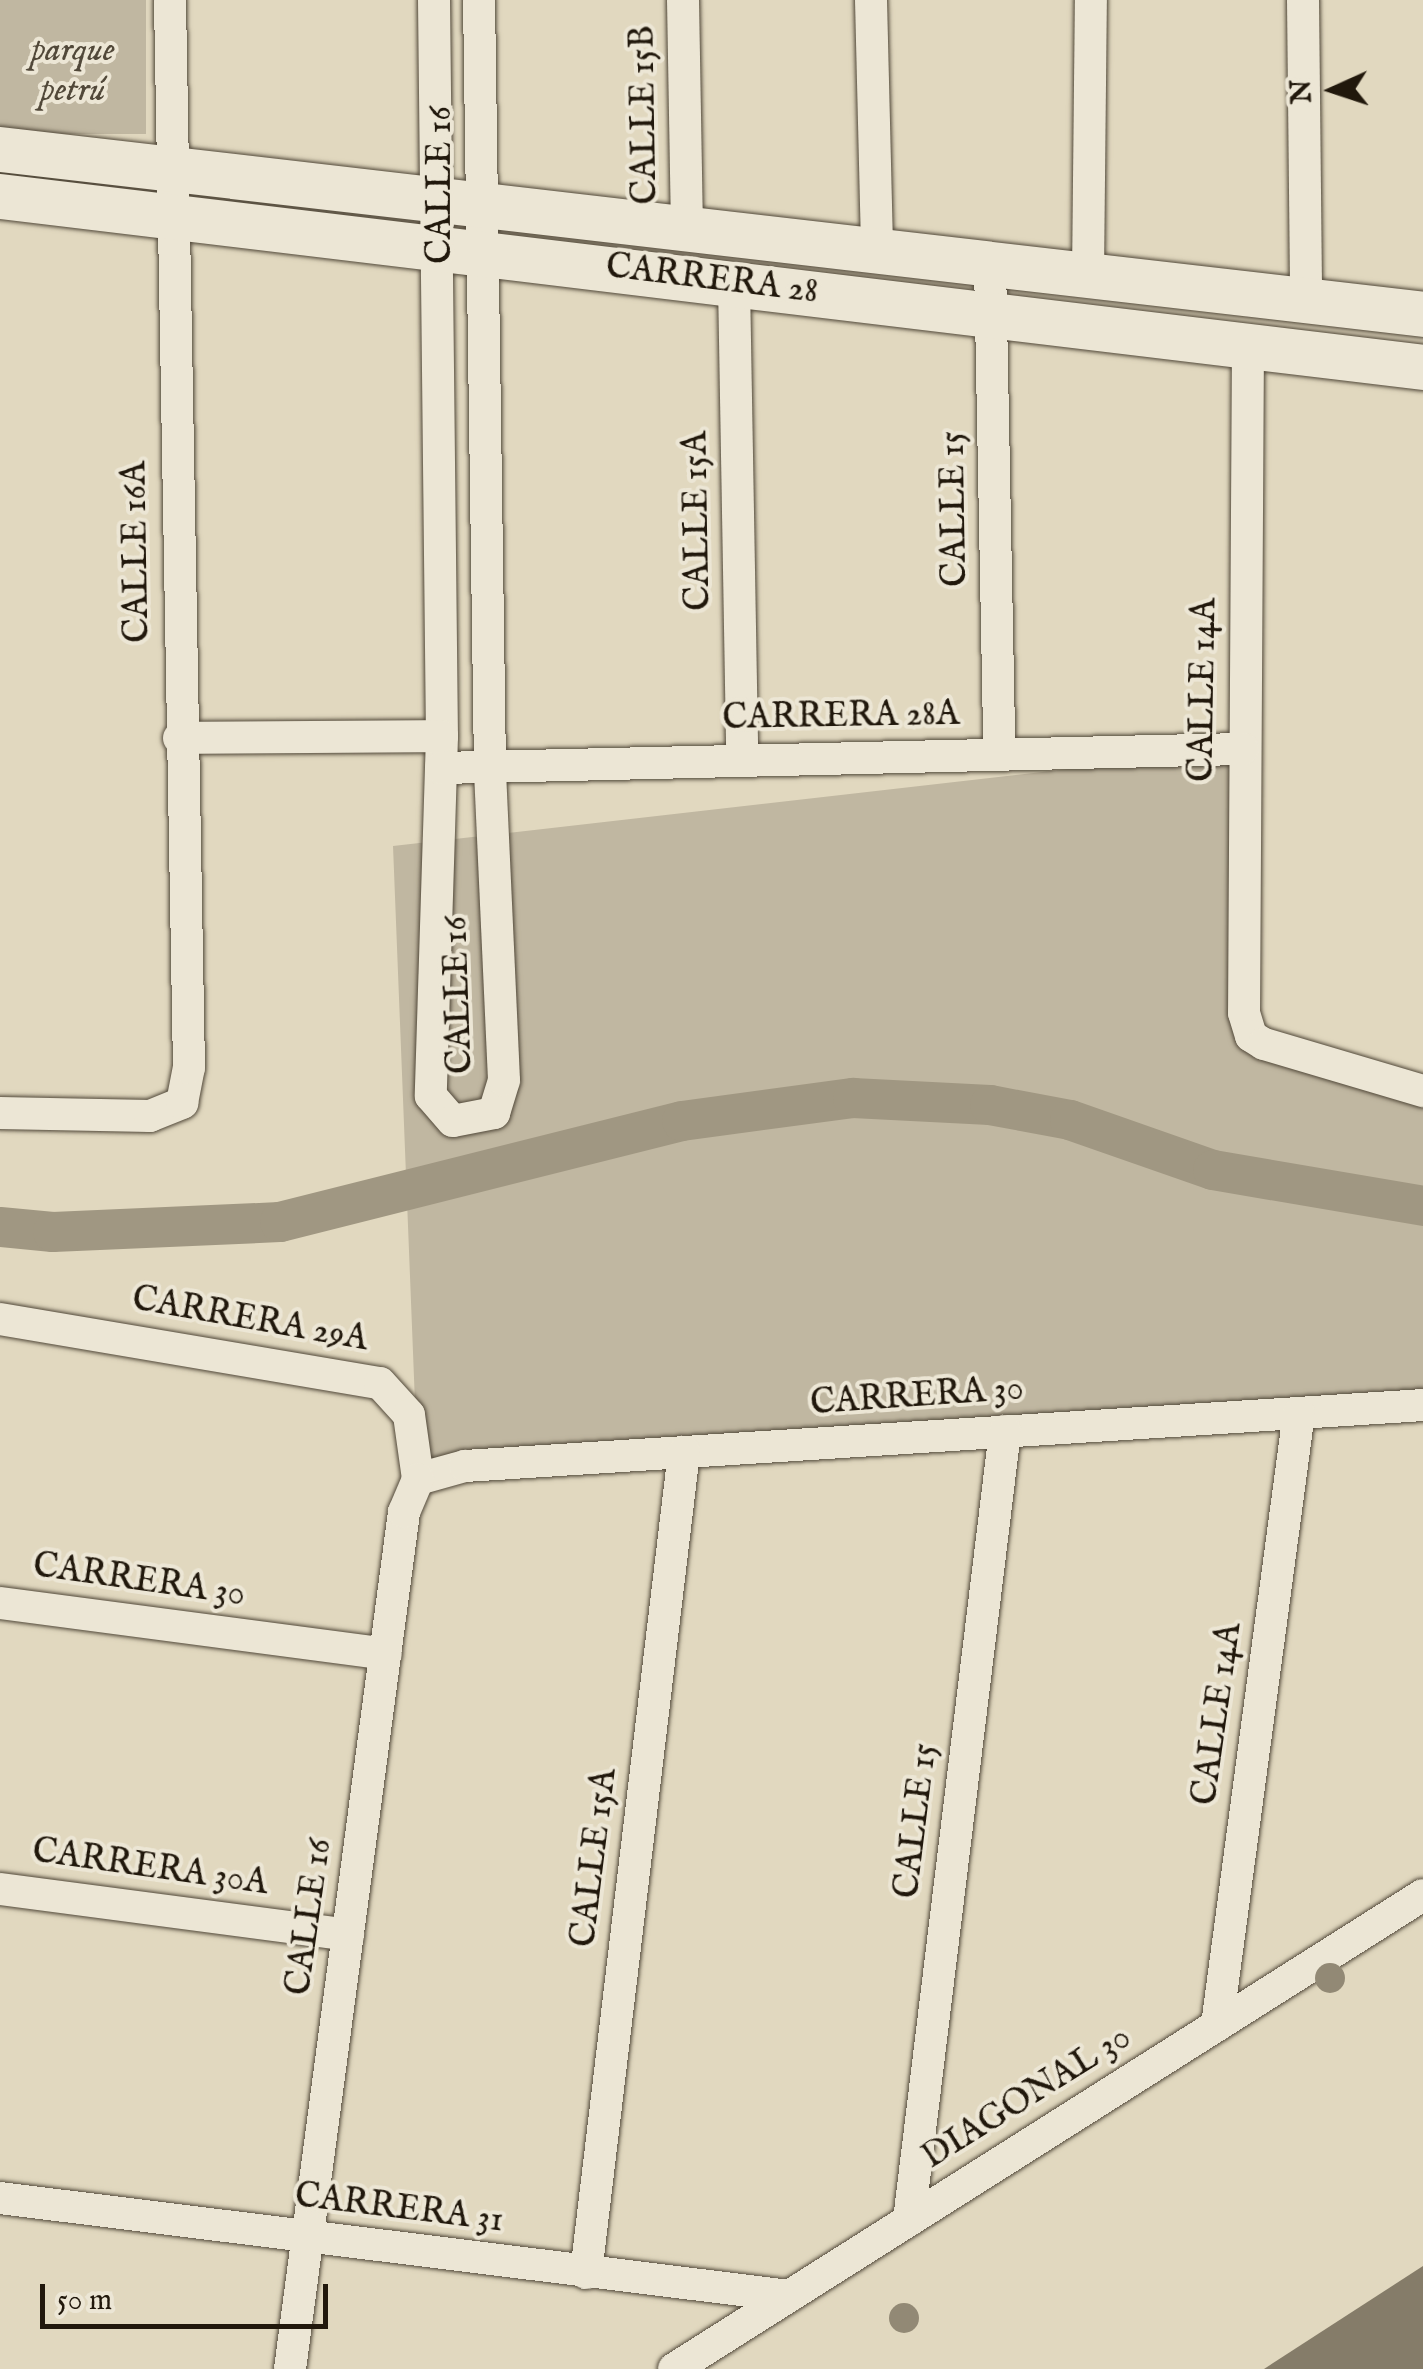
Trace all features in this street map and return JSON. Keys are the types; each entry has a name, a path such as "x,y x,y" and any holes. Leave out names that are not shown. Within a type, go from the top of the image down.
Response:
{"street":[{"name":"CALLE 16A","path":"0,1112 150,1116 182,1103 189,1068 179,738 170,0"},
{"name":"CALLE 16","path":"434,0 442,752 431,1096 452,1121 494,1114 504,1080 490,767 479,0"},
{"name":"CALLE 15B","path":"683,0 687,229"},
{"path":"871,0 878,251"},
{"path":"1088,275 1091,0"},
{"path":"1303,0 1306,300"},
{"name":"CARRERA 28","path":"0,148 1423,314"},
{"name":"CARRERA 28","path":"0,196 1423,367"},
{"name":"CALLE 15","path":"990,264 999,754"},
{"name":"CALLE 15A","path":"734,282 742,759"},
{"name":"CALLE 14A","path":"1248,343 1244,1013 1251,1036 1423,1090"},
{"name":"CARRERA 28A","path":"179,738 442,752 490,767 1243,748"},
{"name":"CARRERA 29A","path":"0,1319 380,1383 409,1416 418,1479"},
{"name":"CARRERA 30","path":"418,1479 465,1466 1423,1405"},
{"name":"CALLE 14A","path":"1218,2025 1299,1413"},
{"name":"CALLE 15","path":"909,2220 1005,1431"},
{"name":"CALLE 15A","path":"586,2273 684,1452"},
{"name":"CALLE 16","path":"290,2369 404,1512 418,1479"},
{"name":"CARRERA 30","path":"0,1602 386,1654"},
{"name":"CARRERA 30A","path":"0,1889 348,1935"},
{"name":"DIAGONAL 30","path":"674,2369 1423,1895"},
{"name":"CARRERA 31","path":"0,2198 788,2296"}],"green space":[{"name":"parque petrú","path":"0,0 146,0 146,134 0,134"},
{"path":"1243,749 1251,1036 1423,1089 1423,1405 418,1479 393,846"}],"building":[{"path":"1423,2266 1423,2369 1264,2369"}],"waterway":[{"path":"0,1227 53,1232 280,1222 682,1121 853,1098 990,1105 1070,1120 1213,1170 1423,1206"}]}
